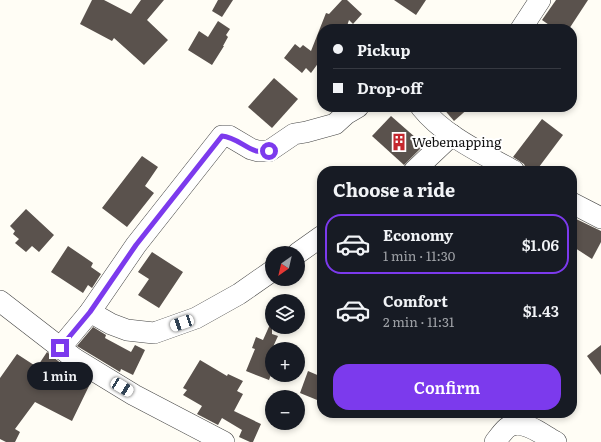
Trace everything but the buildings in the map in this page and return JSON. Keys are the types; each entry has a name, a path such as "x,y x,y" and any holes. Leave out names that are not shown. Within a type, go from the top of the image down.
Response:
{"street":[{"path":"524,24 540,0"},
{"path":"60,348 90,312 136,245 222,136 229,136 251,149 258,151 269,151 294,134 335,124 349,112"},
{"path":"425,112 429,117 452,135 505,166"},
{"path":"419,166 452,135"},
{"path":"577,206 601,218"},
{"path":"305,248 317,240"},
{"path":"90,312 111,324 128,330 154,333 196,318 239,294 265,276"},
{"path":"0,301 75,359 134,394 224,442"},
{"path":"495,442 504,431 512,425 525,425 556,442"}],"place":[{"name":"Webemapping","path":"399,142"}],"route":[{"path":"60,348 90,312 136,245 222,136 229,136 251,149 258,151 269,151"}]}
